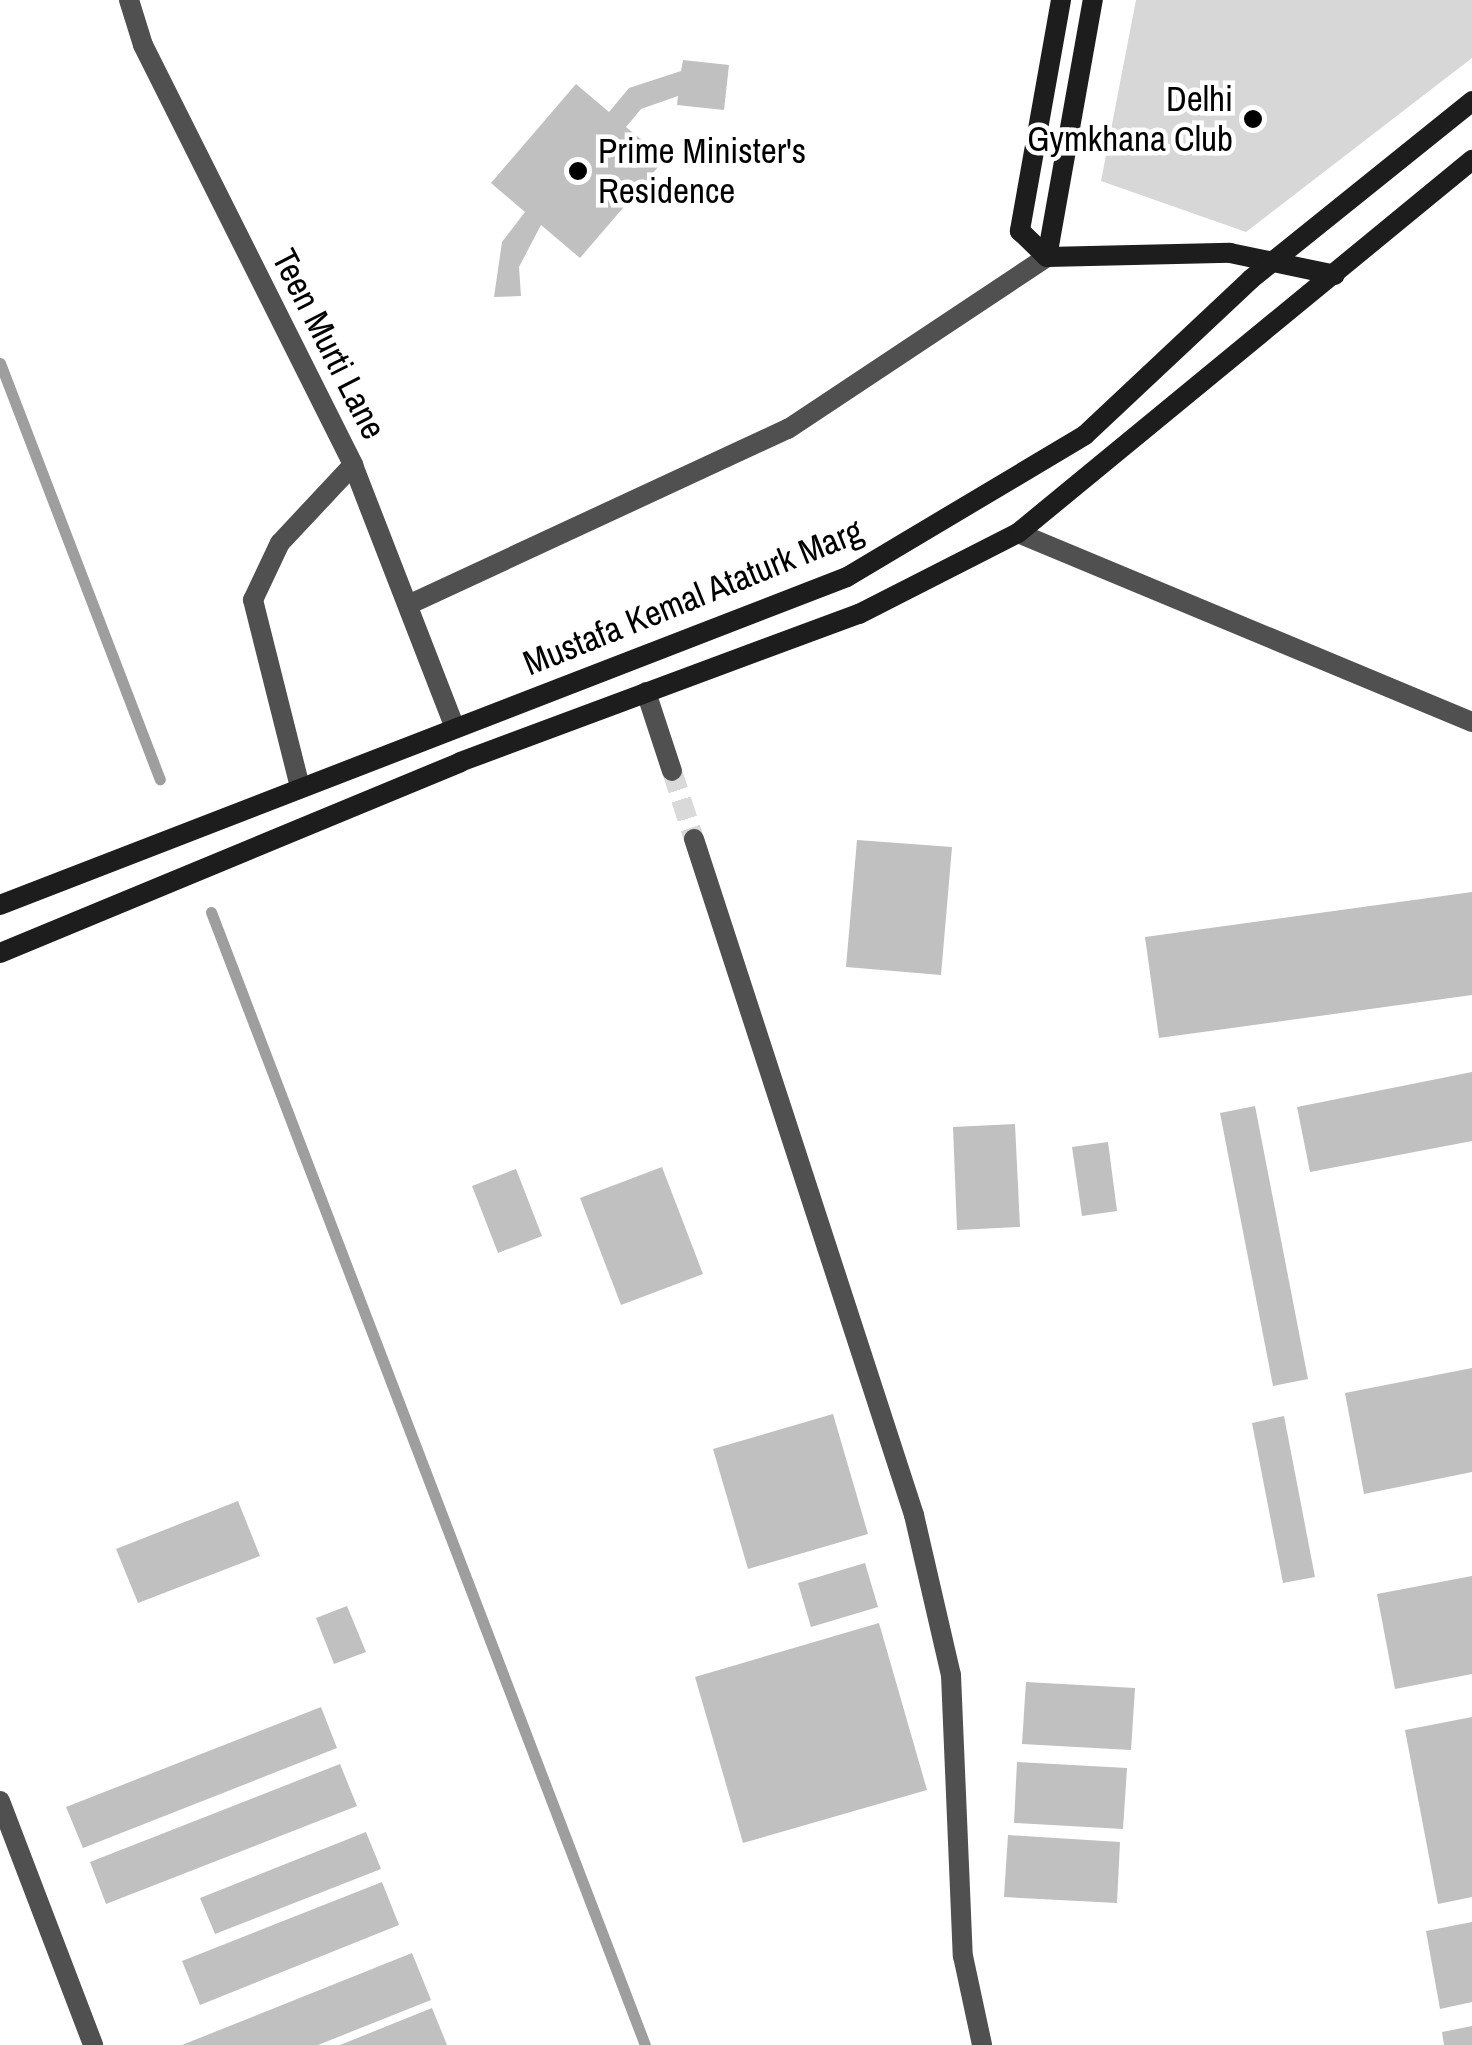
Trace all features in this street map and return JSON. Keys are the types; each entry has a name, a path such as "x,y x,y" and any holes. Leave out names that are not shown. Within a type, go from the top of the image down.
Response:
{"main road":[{"path":"1060,0 1020,230 1047,257 1276,259 1335,275"},
{"path":"1047,257 1092,0"},
{"name":"Mustafa Kemal Ataturk Marg","path":"0,905 847,577 981,502 1084,435 1276,259 1472,102"},
{"name":"Mustafa Kemal Ataturk Marg","path":"0,953 646,692 859,614 1018,533 1472,160"}],"street":[{"name":"Teen Murti Lane","path":"129,0 143,45 353,464 454,726"},
{"path":"408,605 788,428 1047,257"},
{"path":"300,787 254,600 280,543 353,464"},
{"path":"1018,533 1472,722"},
{"path":"646,692 672,771"},
{"path":"694,839 918,1532 951,1675 963,1956 982,2045"},
{"path":"0,1801 93,2045"}],"shaded area":[{"name":"Delhi Gymkhana Club","path":"1136,0 1472,0 1472,58 1246,232 1101,181"}],"building":[{"name":"Prime Minister's Residence","path":"683,60 729,65 724,110 677,105 678,96 641,109 626,127 665,159 580,258 541,225 519,267 521,296 494,297 502,242 525,212 491,183 576,84 609,112 629,88 681,71"},
{"path":"857,840 952,847 941,975 846,967"},
{"path":"1472,892 1472,995 1159,1038 1145,937"},
{"path":"1472,1072 1472,1141 1310,1172 1297,1107"},
{"path":"1255,1106 1308,1379 1273,1386 1220,1113"},
{"path":"1015,1124 1020,1227 957,1230 953,1127"},
{"path":"1108,1142 1117,1211 1082,1216 1072,1147"},
{"path":"662,1167 703,1274 621,1305 580,1198"},
{"path":"516,1169 542,1236 498,1253 472,1186"},
{"path":"1472,1368 1472,1472 1364,1494 1345,1393"},
{"path":"833,1414 868,1534 748,1569 713,1449"},
{"path":"1284,1416 1315,1577 1283,1583 1252,1423"},
{"path":"238,1501 260,1556 138,1603 116,1549"},
{"path":"865,1563 878,1607 811,1627 798,1583"},
{"path":"1472,1576 1472,1674 1395,1689 1377,1594"},
{"path":"347,1606 366,1652 334,1664 316,1618"},
{"path":"879,1623 927,1790 743,1843 695,1677"},
{"path":"1026,1682 1135,1688 1131,1750 1022,1744"},
{"path":"321,1707 337,1748 83,1848 66,1807"},
{"path":"1472,1717 1472,1897 1438,1904 1405,1730"},
{"path":"1017,1762 1127,1768 1123,1829 1014,1823"},
{"path":"340,1764 357,1806 106,1904 90,1862"},
{"path":"366,1832 381,1869 215,1934 200,1898"},
{"path":"1008,1835 1120,1842 1117,1903 1004,1897"},
{"path":"382,1882 399,1925 200,2005 182,1961"},
{"path":"1472,1922 1472,2002 1440,2009 1426,1931"},
{"path":"412,1953 431,2000 318,2045 182,2045"},
{"path":"432,2008 447,2045 340,2045"},
{"path":"1472,2026 1472,2045 1444,2045 1442,2032"}],"waterway":[{"path":"0,363 160,779"},
{"path":"211,912 645,2045"}],"tunnel":[{"path":"672,771 694,839"}],"place":[{"name":"Delhi Gymkhana Club","path":"1253,119"},
{"name":"Prime Minister's Residence","path":"578,171"}]}
